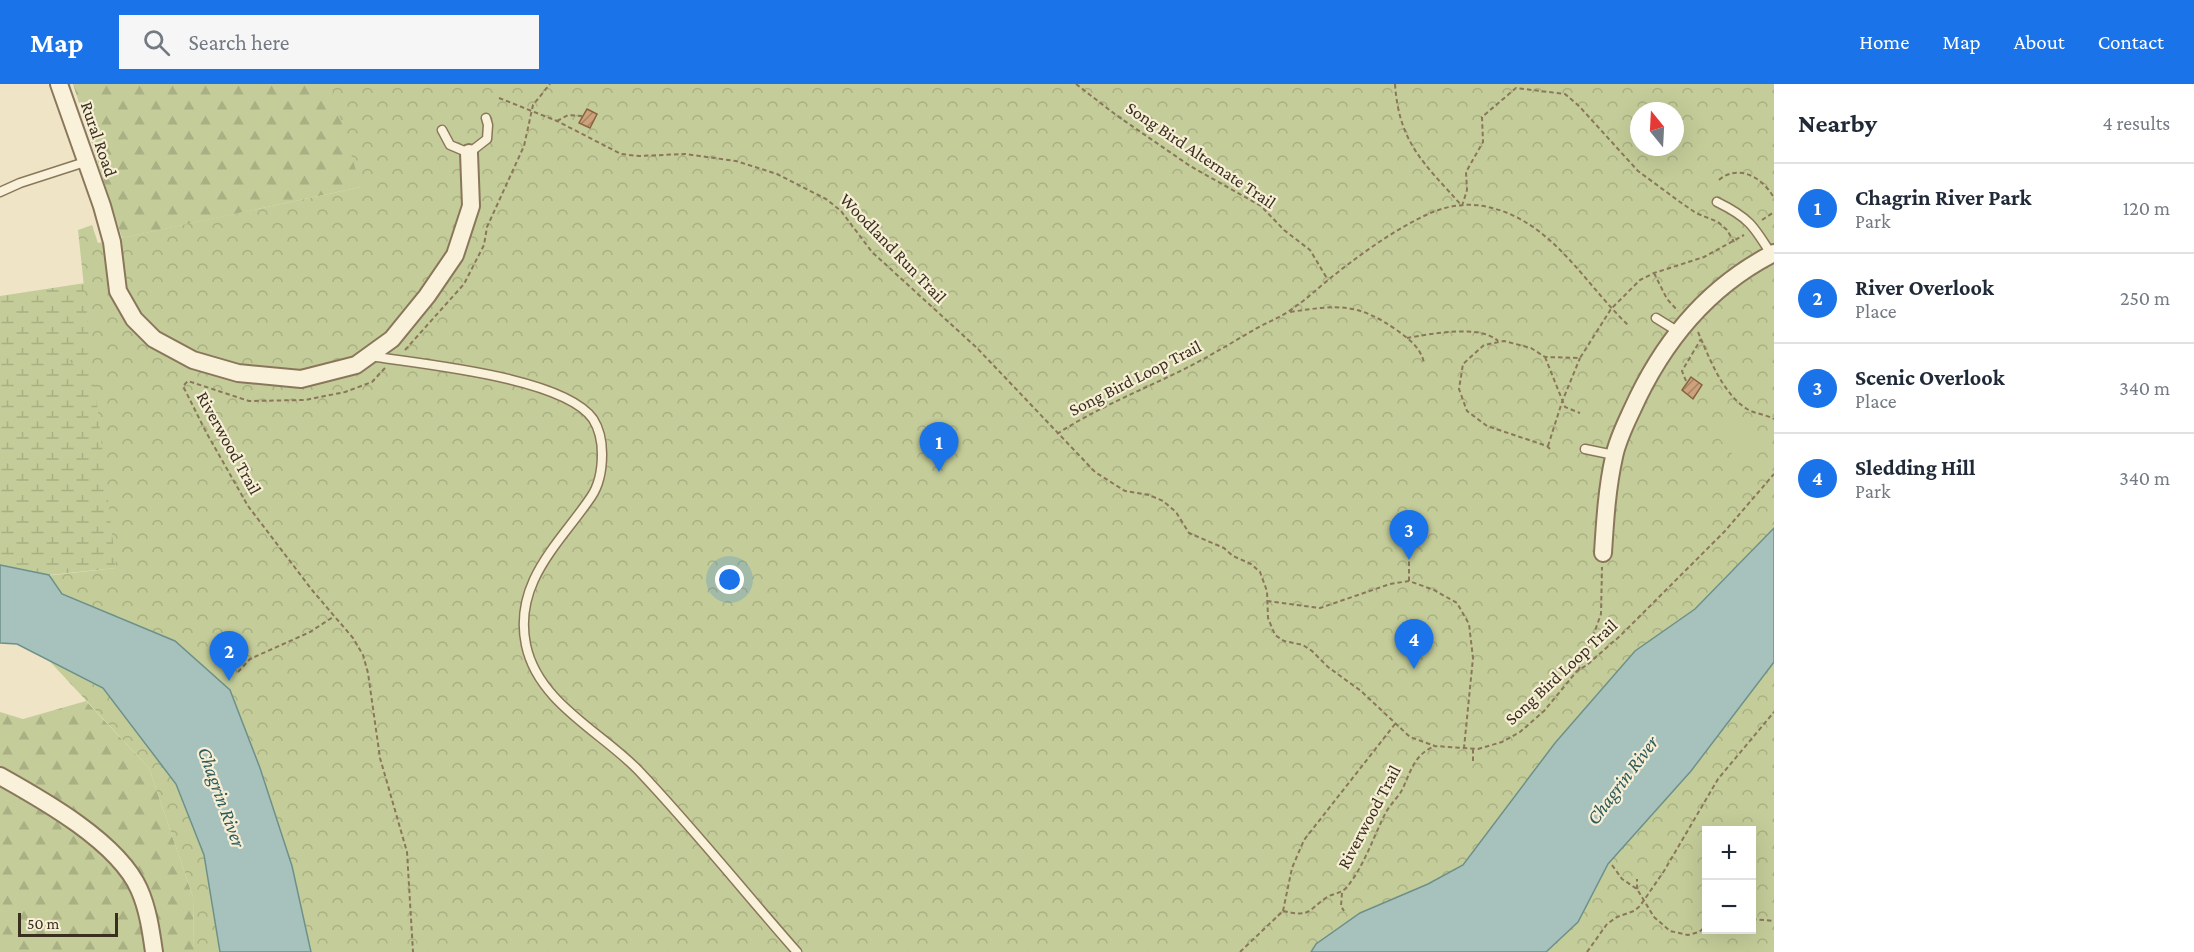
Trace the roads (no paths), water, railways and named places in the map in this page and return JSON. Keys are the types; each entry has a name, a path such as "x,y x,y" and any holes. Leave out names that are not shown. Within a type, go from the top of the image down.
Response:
{"street":[{"name":"Rural Road","path":"59,84 102,206 112,244 118,291 134,319 154,339 193,360 238,373 301,379 356,365 392,339 427,296 455,255 471,206 469,153"},
{"path":"1603,553 1614,456 1642,386 1682,325 1738,276 1773,254"},
{"path":"0,776 42,799 116,855 139,888 151,925 154,952"}],"lane":[{"path":"442,130 450,145 469,153 487,140 486,118"},
{"path":"0,192 20,183 85,162"},
{"path":"1717,202 1734,210 1755,226 1773,254"},
{"path":"1656,318 1682,325"},
{"path":"369,356 505,377 544,388 575,404 592,418 602,438 602,472 593,495 551,549 533,579 525,612 526,645 539,677 567,712 636,769 797,952"},
{"path":"1585,449 1614,456"}],"water":[{"name":"Chagrin River","path":"1774,528 1774,662 1691,771 1608,864 1578,922 1546,952 1311,952 1316,944 1360,913 1428,884 1463,865 1555,743 1635,651 1695,609"},
{"name":"Chagrin River","path":"0,565 49,575 62,594 175,641 230,690 260,768 292,866 311,952 220,952 204,855 176,784 103,688 17,644 0,643"}],"place":[{"name":"Chagrin River Park","path":"939,472"},
{"name":"Scenic Overlook","path":"1409,560"},
{"name":"Sledding Hill","path":"1414,669"},
{"name":"River Overlook","path":"229,681"}]}
